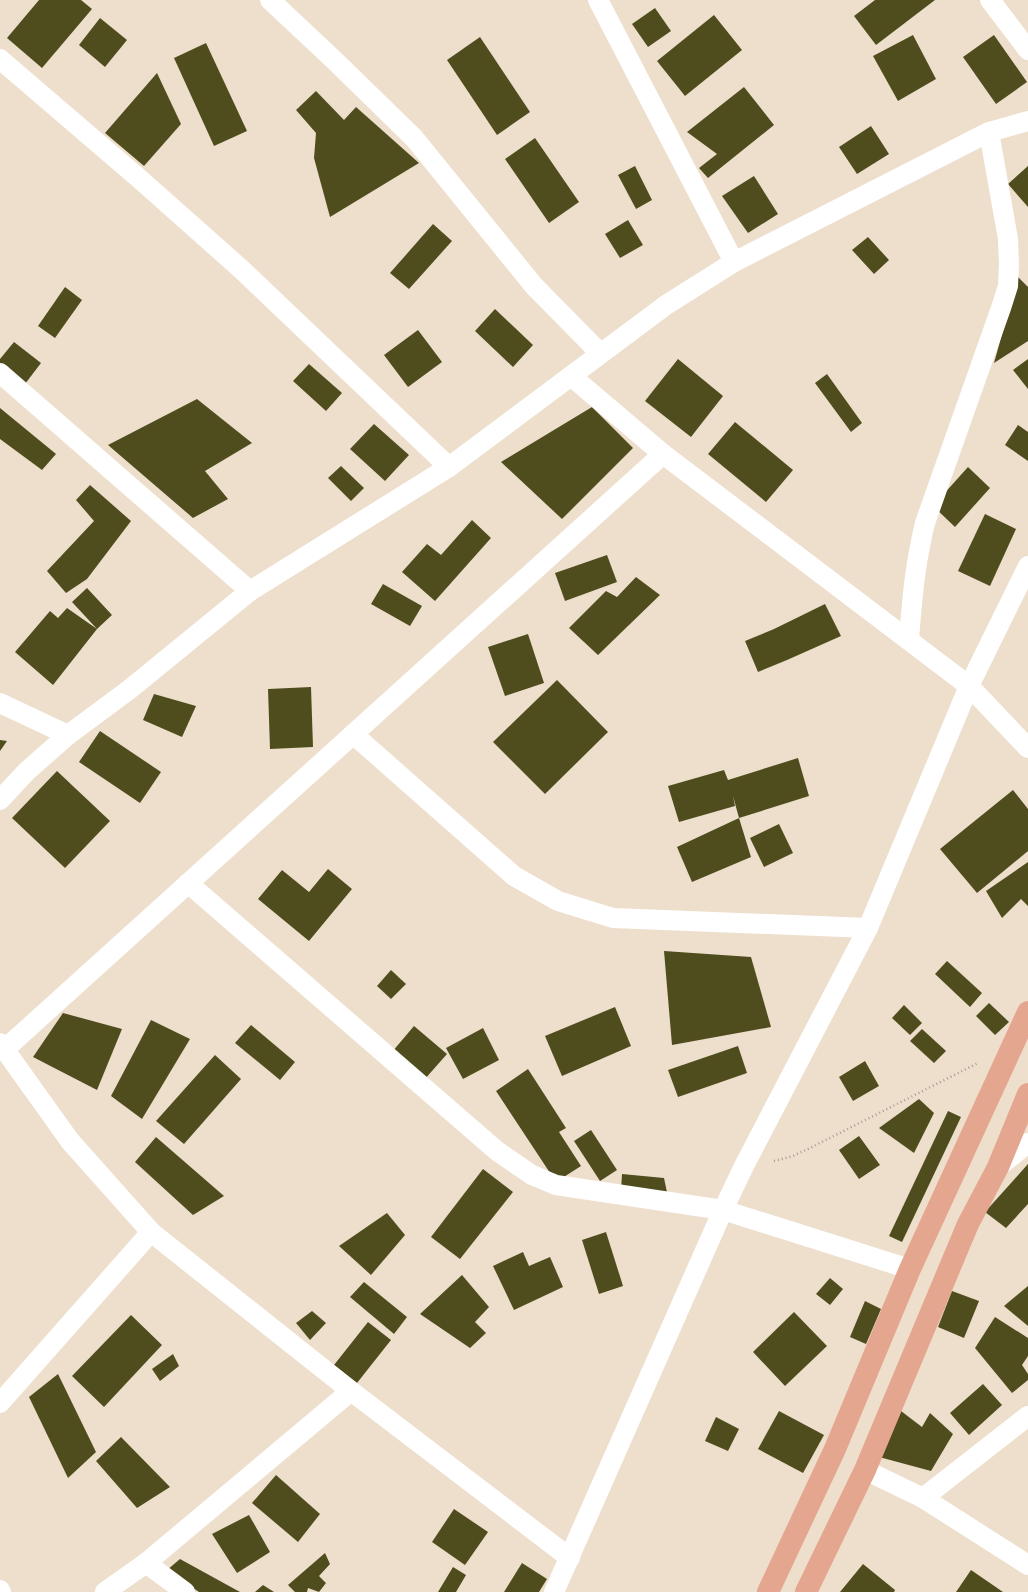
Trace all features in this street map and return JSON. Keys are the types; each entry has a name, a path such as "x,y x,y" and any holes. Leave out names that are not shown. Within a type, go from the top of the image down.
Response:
{"main road":[{"path":"768,1592 835,1449 910,1269 1028,1012"},
{"path":"806,1592 865,1470 968,1224 998,1167 1028,1094"}],"street":[{"path":"270,0 414,138 534,286 600,353"},
{"path":"598,0 734,262"},
{"path":"990,0 1028,50"},
{"path":"0,59 241,269 449,467"},
{"path":"0,800 28,771 68,735 130,689 250,591 449,467 666,305 734,262 989,132 1028,121"},
{"path":"908,640 913,579 925,523 1008,286 1008,239 989,132"},
{"path":"0,373 250,591"},
{"path":"571,376 663,454 969,686 1028,748"},
{"path":"570,1558 351,1391 151,1232 70,1141 2,1046 188,883 663,454"},
{"path":"554,1592 723,1210 744,1166 868,928 969,686 1028,566"},
{"path":"0,703 68,735"},
{"path":"353,734 514,876 558,901 613,918 868,928"},
{"path":"188,883 497,1151 532,1175 556,1185 723,1210 910,1269"},
{"path":"998,1167 1028,1143"},
{"path":"0,1403 151,1232"},
{"path":"105,1592 146,1563 351,1391"},
{"path":"923,1498 1028,1416"},
{"path":"865,1470 923,1498 1028,1565"},
{"path":"146,1563 185,1592"}],"path":[{"path":"744,1166 777,1160 804,1150 979,1062"}],"building":[{"path":"39,0 81,0 92,9 42,68 7,38"},
{"path":"875,0 935,0 876,45 854,16"},
{"path":"655,8 671,31 648,47 632,24"},
{"path":"714,15 742,50 685,96 657,61"},
{"path":"100,18 127,40 105,67 79,45"},
{"path":"913,35 936,79 898,101 873,56"},
{"path":"994,35 1027,82 996,104 963,57"},
{"path":"480,37 530,112 497,135 447,60"},
{"path":"206,43 247,131 214,146 174,58"},
{"path":"157,73 181,124 144,166 105,133"},
{"path":"744,87 774,125 708,178 699,168 717,154 687,132"},
{"path":"316,91 344,120 356,107 419,163 330,217 314,158 316,133 296,110"},
{"path":"871,126 889,154 857,174 839,147"},
{"path":"535,138 579,202 549,223 505,159"},
{"path":"635,166 652,200 636,209 618,175"},
{"path":"1028,166 1028,207 1008,184"},
{"path":"754,176 778,214 748,233 722,196"},
{"path":"628,220 643,245 620,258 605,234"},
{"path":"433,224 452,241 409,289 390,273"},
{"path":"868,237 889,260 874,274 852,250"},
{"path":"1018,277 1028,287 1028,341 994,363"},
{"path":"65,287 82,300 55,338 38,326"},
{"path":"495,309 533,345 513,367 475,331"},
{"path":"418,330 442,362 408,387 384,355"},
{"path":"14,342 41,363 25,384 0,365 0,359"},
{"path":"678,359 723,396 691,437 645,401"},
{"path":"1028,359 1028,389 1013,370"},
{"path":"309,364 342,393 326,411 293,381"},
{"path":"827,374 862,423 851,432 815,383"},
{"path":"197,399 252,443 205,471 228,499 193,518 108,445"},
{"path":"592,407 633,448 562,519 501,462"},
{"path":"0,408 56,454 42,470 0,439"},
{"path":"735,422 793,470 766,502 708,454"},
{"path":"374,424 409,455 385,481 350,449"},
{"path":"1018,425 1028,432 1028,461 1005,445"},
{"path":"341,466 364,488 351,501 328,478"},
{"path":"968,467 990,488 955,527 933,506"},
{"path":"90,485 131,521 87,579 66,593 47,571 94,521 76,500"},
{"path":"985,514 1016,529 990,586 958,571"},
{"path":"472,520 491,538 435,601 402,572 427,544 441,555"},
{"path":"607,555 617,582 565,601 555,573"},
{"path":"636,577 660,595 598,655 569,628 606,591 617,597"},
{"path":"383,584 422,606 410,626 371,604"},
{"path":"87,588 112,615 97,629 72,602"},
{"path":"825,604 841,636 758,672 745,641 774,629"},
{"path":"67,608 97,629 53,685 15,652 50,611 58,618"},
{"path":"528,634 544,683 505,696 488,647"},
{"path":"557,680 608,732 545,794 493,742"},
{"path":"311,687 313,747 270,749 268,689"},
{"path":"154,694 196,706 182,737 143,720"},
{"path":"100,731 161,772 140,803 79,762"},
{"path":"0,740 7,741 0,751"},
{"path":"798,758 809,796 739,818 733,796 735,806 679,822 668,786 724,770 728,780"},
{"path":"57,771 110,821 65,868 12,818"},
{"path":"1013,790 1028,809 1028,851 977,893 940,849"},
{"path":"739,818 751,857 692,882 677,847"},
{"path":"779,824 793,853 764,867 750,838"},
{"path":"1028,862 1028,906 1021,899 1002,918 986,891"},
{"path":"328,869 352,889 309,941 258,899 282,870 309,892"},
{"path":"664,951 751,957 771,1027 672,1045"},
{"path":"947,961 982,993 970,1007 935,974"},
{"path":"391,970 406,984 391,999 377,986"},
{"path":"989,1003 1009,1022 995,1035 976,1016"},
{"path":"904,1005 922,1023 910,1035 892,1018"},
{"path":"615,1007 631,1046 562,1076 545,1036"},
{"path":"63,1013 122,1029 97,1090 33,1057"},
{"path":"151,1020 190,1039 142,1119 111,1096"},
{"path":"251,1025 295,1062 280,1080 235,1043"},
{"path":"414,1026 447,1054 424,1080 392,1052"},
{"path":"483,1028 499,1060 463,1079 446,1048"},
{"path":"922,1029 946,1051 934,1063 910,1041"},
{"path":"738,1046 747,1073 678,1097 668,1070"},
{"path":"215,1055 241,1079 184,1144 156,1121"},
{"path":"865,1061 879,1086 853,1101 839,1077"},
{"path":"528,1069 566,1128 559,1132 581,1166 556,1182 496,1091"},
{"path":"919,1099 934,1113 914,1153 879,1128"},
{"path":"948,1111 961,1117 902,1242 889,1236"},
{"path":"591,1130 617,1170 600,1181 574,1141"},
{"path":"859,1136 880,1165 859,1179 839,1150"},
{"path":"156,1137 224,1196 193,1215 135,1162"},
{"path":"1028,1164 1028,1204 1006,1228 985,1212"},
{"path":"483,1169 513,1192 460,1259 431,1237"},
{"path":"622,1174 664,1178 668,1197 621,1191"},
{"path":"387,1213 405,1235 371,1275 339,1246"},
{"path":"606,1232 623,1286 599,1294 582,1240"},
{"path":"523,1252 529,1266 550,1257 563,1287 514,1310 493,1266"},
{"path":"462,1275 489,1307 475,1322 486,1333 470,1348 420,1314"},
{"path":"830,1278 843,1289 830,1305 816,1294"},
{"path":"364,1282 407,1317 394,1334 350,1297"},
{"path":"1028,1286 1028,1326 1004,1306"},
{"path":"952,1291 979,1301 964,1338 938,1327"},
{"path":"865,1301 881,1309 866,1344 850,1337"},
{"path":"312,1311 326,1323 310,1340 296,1323"},
{"path":"794,1312 827,1346 785,1386 753,1352"},
{"path":"131,1315 162,1345 104,1407 72,1376"},
{"path":"995,1317 1028,1338 1028,1356 1022,1365 1028,1374 1028,1380 1012,1393 975,1348"},
{"path":"368,1322 391,1340 357,1383 334,1365"},
{"path":"173,1354 179,1366 160,1381 152,1369"},
{"path":"58,1374 96,1452 68,1478 29,1397"},
{"path":"983,1384 1002,1405 969,1435 950,1413"},
{"path":"779,1411 824,1435 803,1473 758,1449"},
{"path":"901,1411 922,1427 930,1413 953,1434 931,1471 879,1457"},
{"path":"716,1417 739,1429 728,1451 705,1441"},
{"path":"121,1437 170,1487 137,1508 96,1461"},
{"path":"276,1475 320,1514 298,1542 252,1503"},
{"path":"454,1509 488,1532 465,1565 432,1542"},
{"path":"249,1515 270,1552 237,1573 212,1534"},
{"path":"325,1553 330,1564 319,1576 326,1583 319,1592 308,1588 307,1592 295,1592 288,1585"},
{"path":"180,1559 240,1592 199,1592 167,1570"},
{"path":"522,1563 547,1579 539,1592 504,1592"},
{"path":"863,1564 895,1590 894,1592 840,1592"},
{"path":"453,1567 466,1575 456,1592 438,1592"},
{"path":"971,1570 1003,1592 956,1592"},
{"path":"263,1585 274,1592 255,1592"}]}
